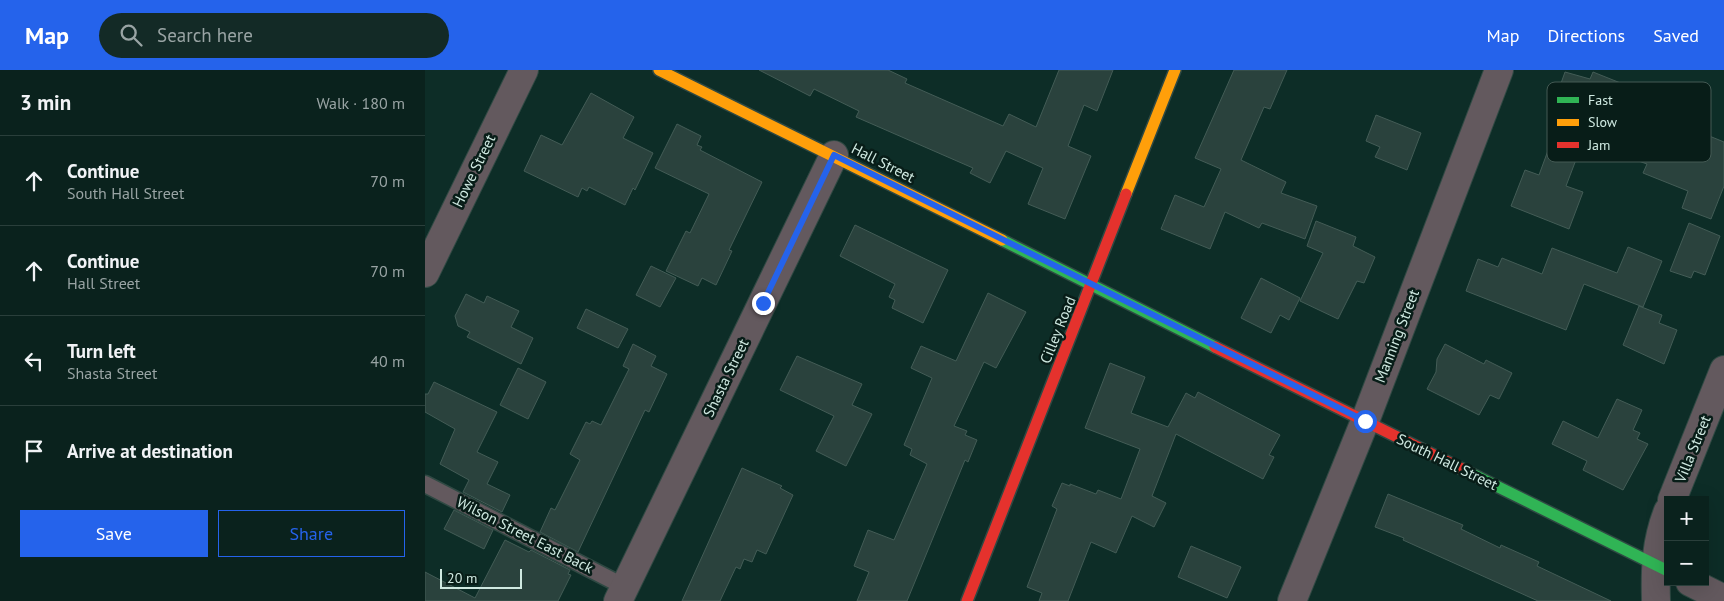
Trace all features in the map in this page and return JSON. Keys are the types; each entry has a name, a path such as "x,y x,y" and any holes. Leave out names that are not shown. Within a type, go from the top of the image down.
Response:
{"street":[{"name":"Howe Street","path":"425,273 524,70"},
{"name":"Hall Street","path":"659,70 834,155 1092,286"},
{"name":"Cilley Road","path":"967,601 1175,70"},
{"name":"Manning Street","path":"1292,601 1365,421 1499,70"},
{"name":"Shasta Street","path":"621,594 834,155"},
{"name":"South Hall Street","path":"1092,286 1661,568"},
{"name":"Villa Street","path":"1674,496 1724,370"},
{"path":"1656,601 1661,568 1659,532 1664,520"},
{"path":"1698,586 1724,599"}],"lane":[{"name":"Wilson Street East Back","path":"425,484 621,594"}],"building":[{"path":"759,70 888,70 907,79 905,83 1003,126 1009,114 1036,127 1059,70 1113,70 1097,111 1084,105 1068,146 1091,156 1065,219 1028,204 1043,168 1006,151 990,183 970,173 973,168 856,117 859,111 814,89 810,96"},
{"path":"1234,70 1287,70 1270,109 1264,107 1241,160 1286,182 1281,193 1317,206 1305,239 1262,223 1259,228 1225,212 1210,249 1161,229 1175,195 1204,207 1221,169 1195,158"},
{"path":"1565,72 1590,79 1593,72 1618,82 1561,82"},
{"path":"591,93 634,117 623,138 653,153 635,190 633,188 625,205 589,187 587,191 582,188 578,197 524,171 541,135 562,145"},
{"path":"1376,115 1421,133 1407,170 1375,157 1380,147 1366,141"},
{"path":"677,124 701,136 697,145 702,147 700,150 762,182 729,250 732,251 716,285 702,278 698,286 666,271 686,231 690,233 709,194 655,168"},
{"path":"1711,137 1724,142 1724,186 1711,219 1682,208 1688,191 1643,173 1647,164 1641,162 1711,162"},
{"path":"1547,153 1547,162 1575,162 1566,186 1583,192 1569,229 1511,206 1525,170 1539,175"},
{"path":"1316,221 1356,237 1353,246 1375,257 1364,283 1357,281 1338,319 1300,301 1323,253 1307,246"},
{"path":"1689,223 1720,236 1705,275 1694,271 1691,278 1670,271"},
{"path":"855,225 948,270 923,323 892,308 895,300 889,297 895,284 840,256"},
{"path":"1628,247 1662,261 1643,307 1584,284 1566,330 1466,291 1478,259 1498,267 1502,258 1542,274 1552,248 1617,273"},
{"path":"651,266 676,278 660,307 636,295"},
{"path":"1261,278 1300,298 1289,320 1280,315 1271,333 1241,318"},
{"path":"988,293 1026,312 996,368 984,362 954,426 967,431 965,435 977,440 968,462 965,460 907,601 857,601 869,572 854,566 868,530 894,540 927,464 910,455 912,449 904,445 932,378 911,368 921,346 956,361"},
{"path":"466,294 484,303 487,296 519,311 511,327 533,338 521,364 467,337 470,332 458,326 455,316"},
{"path":"1639,306 1662,315 1659,323 1677,330 1664,364 1623,345"},
{"path":"586,309 628,329 618,348 577,328"},
{"path":"633,344 656,356 651,366 667,374 649,412 645,410 578,552 540,532 551,508 555,510 580,460 570,454 586,422 590,424 592,421 601,425 629,369 623,366"},
{"path":"1445,344 1484,364 1486,360 1512,373 1499,399 1490,395 1479,415 1427,389 1436,372 1437,359"},
{"path":"797,356 862,384 852,405 872,414 846,466 816,451 834,416 780,390"},
{"path":"1110,363 1145,377 1131,413 1168,427 1186,393 1195,398 1198,392 1280,435 1269,455 1274,457 1263,479 1176,434 1152,496 1166,503 1154,527 1132,516 1116,553 1091,542 1068,601 1039,601 1042,593 1027,587 1057,509 1052,506 1062,483 1070,486 1070,484 1096,494 1098,490 1121,499 1140,449 1085,428"},
{"path":"518,368 546,382 528,419 500,405"},
{"path":"434,382 497,412 477,452 498,462 487,484 510,495 502,512 463,492 469,480 440,464 455,429 425,412 425,394 428,394"},
{"path":"1617,399 1642,410 1633,430 1640,433 1637,439 1648,444 1623,490 1583,470 1587,461 1552,444 1563,421 1598,438"},
{"path":"742,468 782,486 780,488 793,495 766,554 757,550 752,562 744,559 740,569 736,567 720,601 682,601"},
{"path":"1388,494 1463,525 1461,529 1500,548 1501,545 1539,562 1537,566 1611,601 1538,601 1403,540 1404,538 1375,527"},
{"path":"454,510 493,530 484,549 444,529"},
{"path":"505,540 529,552 531,550 570,570 568,574 571,575 558,601 425,601 425,572 475,598"},
{"path":"1191,546 1241,567 1227,598 1178,577"}],"traffic: fast":[{"path":"1002,240 1215,347"},
{"path":"1462,469 1664,569"}],"traffic: slow":[{"path":"659,70 1002,240"},
{"path":"1126,194 1175,70"}],"traffic: jam":[{"path":"967,601 1126,194"},
{"path":"1215,347 1462,469"}],"route":[{"path":"763,303 834,155 1092,286 1365,421"}]}
